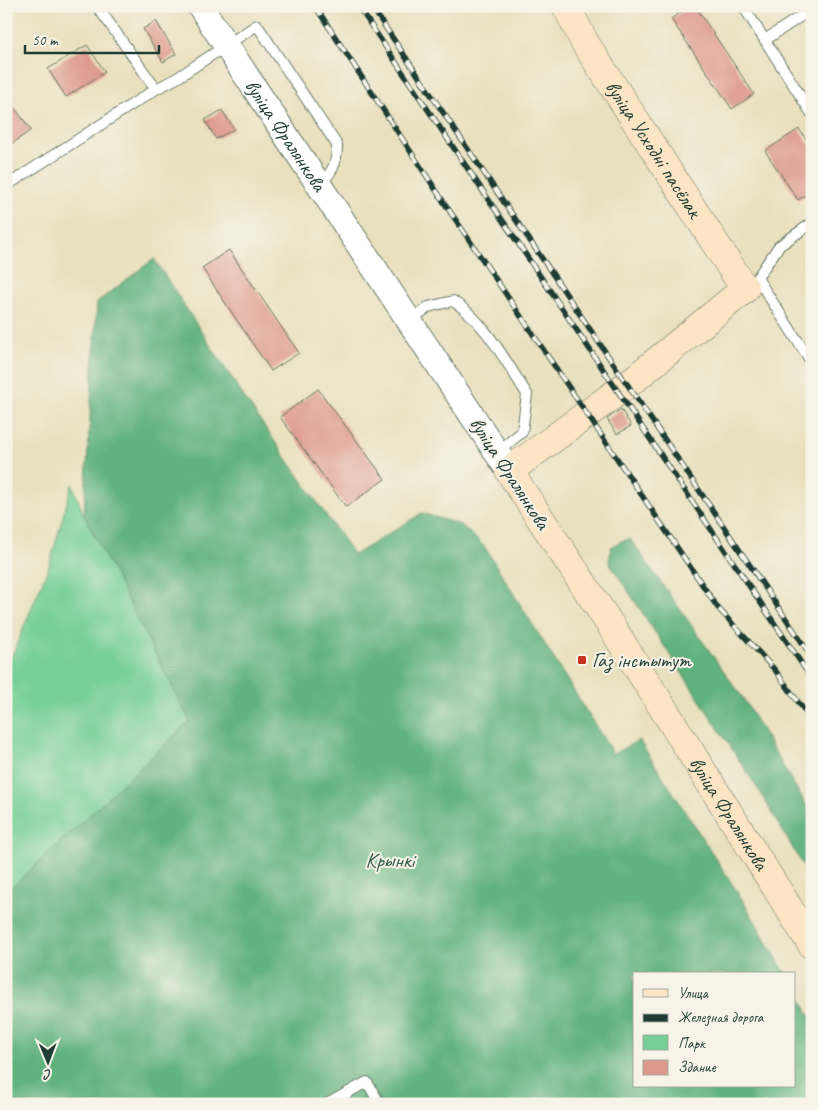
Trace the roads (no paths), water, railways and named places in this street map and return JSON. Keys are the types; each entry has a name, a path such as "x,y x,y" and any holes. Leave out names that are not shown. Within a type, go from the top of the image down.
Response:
{"main road":[{"name":"вуліца Усходні пасёлак","path":"566,6 584,42 751,283"},
{"path":"503,462 626,385 751,283"},
{"name":"вуліца Фралянкова","path":"503,462 615,632 812,945"}],"street":[{"name":"вуліца Фралянкова","path":"200,6 503,462"}],"lane":[{"path":"97,6 156,89"},
{"path":"743,6 812,114"},
{"path":"764,40 810,10"},
{"path":"6,186 257,25 337,145 337,157 330,176 318,184"},
{"path":"812,223 779,246 751,283 812,363"},
{"path":"409,321 428,307 453,301 466,309 500,352 527,394 522,432 503,462"},
{"path":"327,1104 367,1082 380,1104"}],"railway":[{"path":"315,6 451,213 718,608 775,670 812,721"},
{"path":"358,6 812,679"},
{"path":"371,6 812,657"}],"place":[{"name":"Газ інстытут","path":"582,660"}],"park label":[{"name":"Крынкі","path":"390,860"}]}
